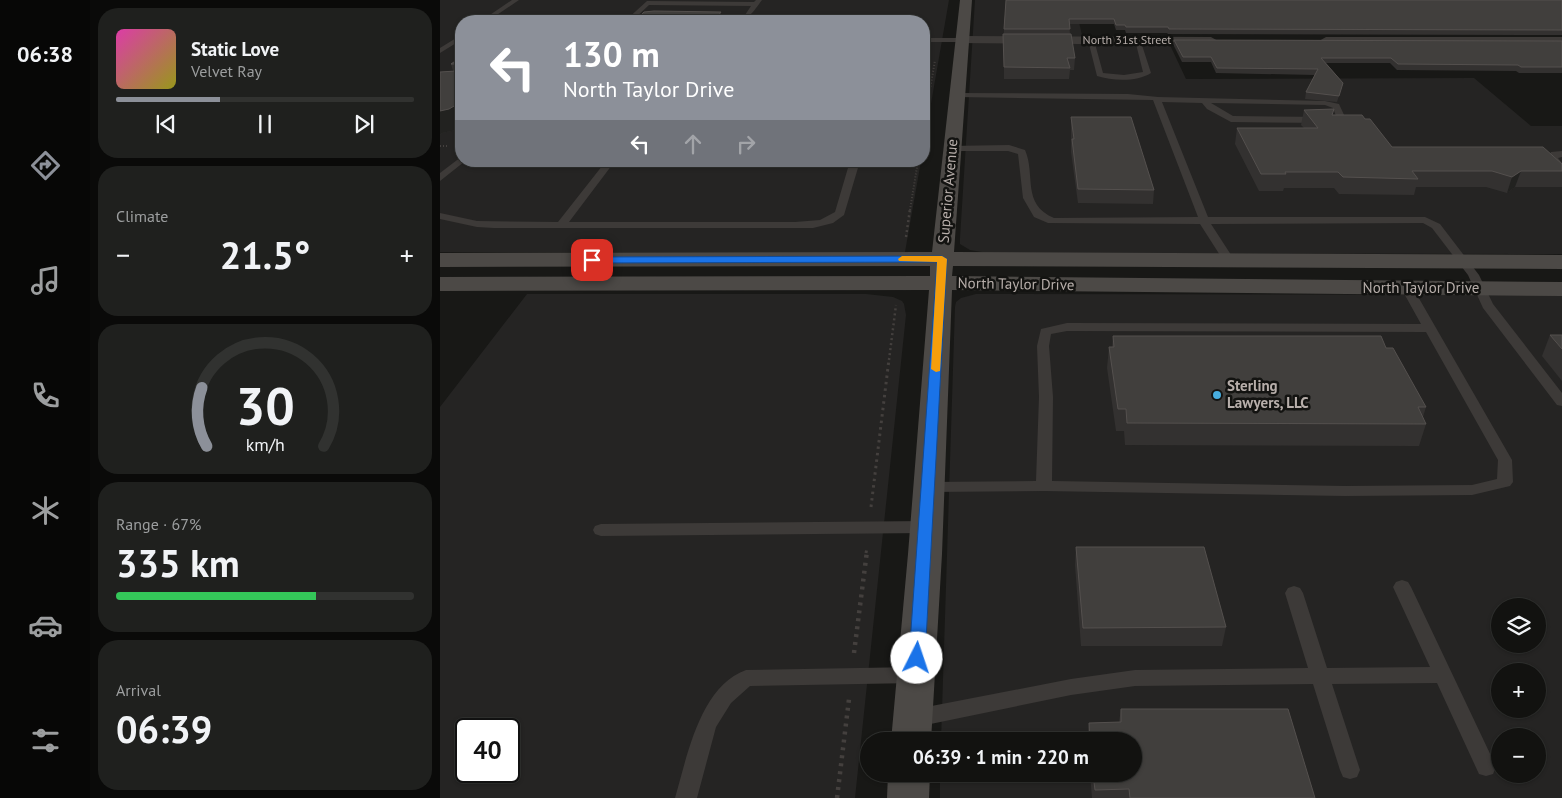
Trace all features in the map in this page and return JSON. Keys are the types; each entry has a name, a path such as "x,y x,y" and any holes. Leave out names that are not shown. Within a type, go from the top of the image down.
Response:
{"main road":[{"name":"Superior Avenue","path":"912,730 927,527 942,271 966,0"},
{"name":"North Taylor Drive","path":"440,260 942,271 1407,288 1562,289"},
{"name":"North Taylor Drive","path":"440,284 942,271 1229,261 1562,262"},
{"path":"908,798 909,782"}],"street":[{"name":"North 31st Street","path":"962,40 1227,40"},
{"path":"1315,41 1562,41"}],"lane":[{"path":"493,15 516,0"},
{"path":"634,15 647,3 758,2"},
{"path":"748,15 758,2"},
{"path":"930,40 962,40"},
{"path":"1091,40 1100,74 1111,77 1137,76 1148,73 1138,40"},
{"path":"440,51 455,41"},
{"path":"957,95 1150,96 1156,99 1203,99 1326,103 1336,106 1341,117 1310,120 1231,118 1210,107 1203,99"},
{"path":"1156,99 1160,105 1204,221 1229,261"},
{"path":"952,148 1009,148 1022,152 1028,198 1038,215 1052,221 1425,220 1436,226 1464,262 1480,288 1487,305 1562,402"},
{"path":"1562,154 1554,154 1553,158 1562,169"},
{"path":"440,178 455,165"},
{"path":"560,225 606,167"},
{"path":"440,216 477,224 781,225 823,223 834,219 840,213 853,167"},
{"path":"929,487 1044,486 1345,491 1472,490 1505,482 1505,460 1407,288"},
{"path":"1044,486 1046,397 1043,346 1045,332 1068,327 1429,328"},
{"path":"601,530 927,527"},
{"path":"1402,587 1486,767"},
{"path":"1294,593 1350,770"},
{"path":"686,798 707,724 724,697 746,678 916,675"},
{"path":"912,730 1071,687 1136,678 1442,675"}],"path":[{"path":"930,91 939,40"}],"shaded area":[{"path":"440,0 949,0 930,109 930,15 455,15 455,167 920,167 905,252 440,252"},
{"path":"975,0 1074,0 1084,44 1170,45 1186,79 1474,78 1531,126 1562,126 1562,254 988,253 970,250 960,244 960,238"},
{"path":"527,294 866,294 893,297 902,301 906,315 862,732 860,732 855,798 440,798 440,407"},
{"path":"976,294 1562,295 1562,798 940,798 940,782 1142,782 1142,732 941,732 956,302 961,298"}],"building":[{"path":"1006,0 1562,0 1562,30 1169,29 1168,27 1126,27 1125,25 1116,25 1114,19 1069,19 1070,29 1004,29"},
{"path":"644,12 721,12 719,15 641,15"},
{"path":"1003,34 1071,34 1075,58 1067,58 1070,68 1004,67"},
{"path":"1174,40 1562,41 1562,67 1398,64 1391,58 1321,58 1343,83 1339,96 1306,92 1318,69 1217,68 1211,57 1183,57"},
{"path":"455,71 455,106 440,111 440,72"},
{"path":"1334,109 1332,115 1362,115 1365,119 1370,119 1392,147 1543,147 1562,164 1562,171 1521,171 1512,177 1492,171 1412,171 1418,179 1343,177 1338,172 1261,174 1237,128 1318,128 1304,110"},
{"path":"1071,117 1131,117 1154,190 1078,189"},
{"path":"1550,335 1562,335 1562,349"},
{"path":"1113,336 1381,336 1386,348 1393,348 1426,407 1418,407 1426,424 1127,423 1126,409 1118,409 1109,347 1114,347"},
{"path":"1076,547 1204,547 1226,627 1083,628"},
{"path":"1121,709 1288,709 1315,798 1130,798 1129,789 1095,790 1094,782 1142,782 1142,732 1090,732 1089,723 1121,722"}],"slow traffic":[{"path":"902,259 942,259 936,369"}],"place":[{"name":"Sterling Lawyers, LLC","path":"1217,395"}],"route":[{"path":"592,260 942,259 927,527 917,658"}]}
